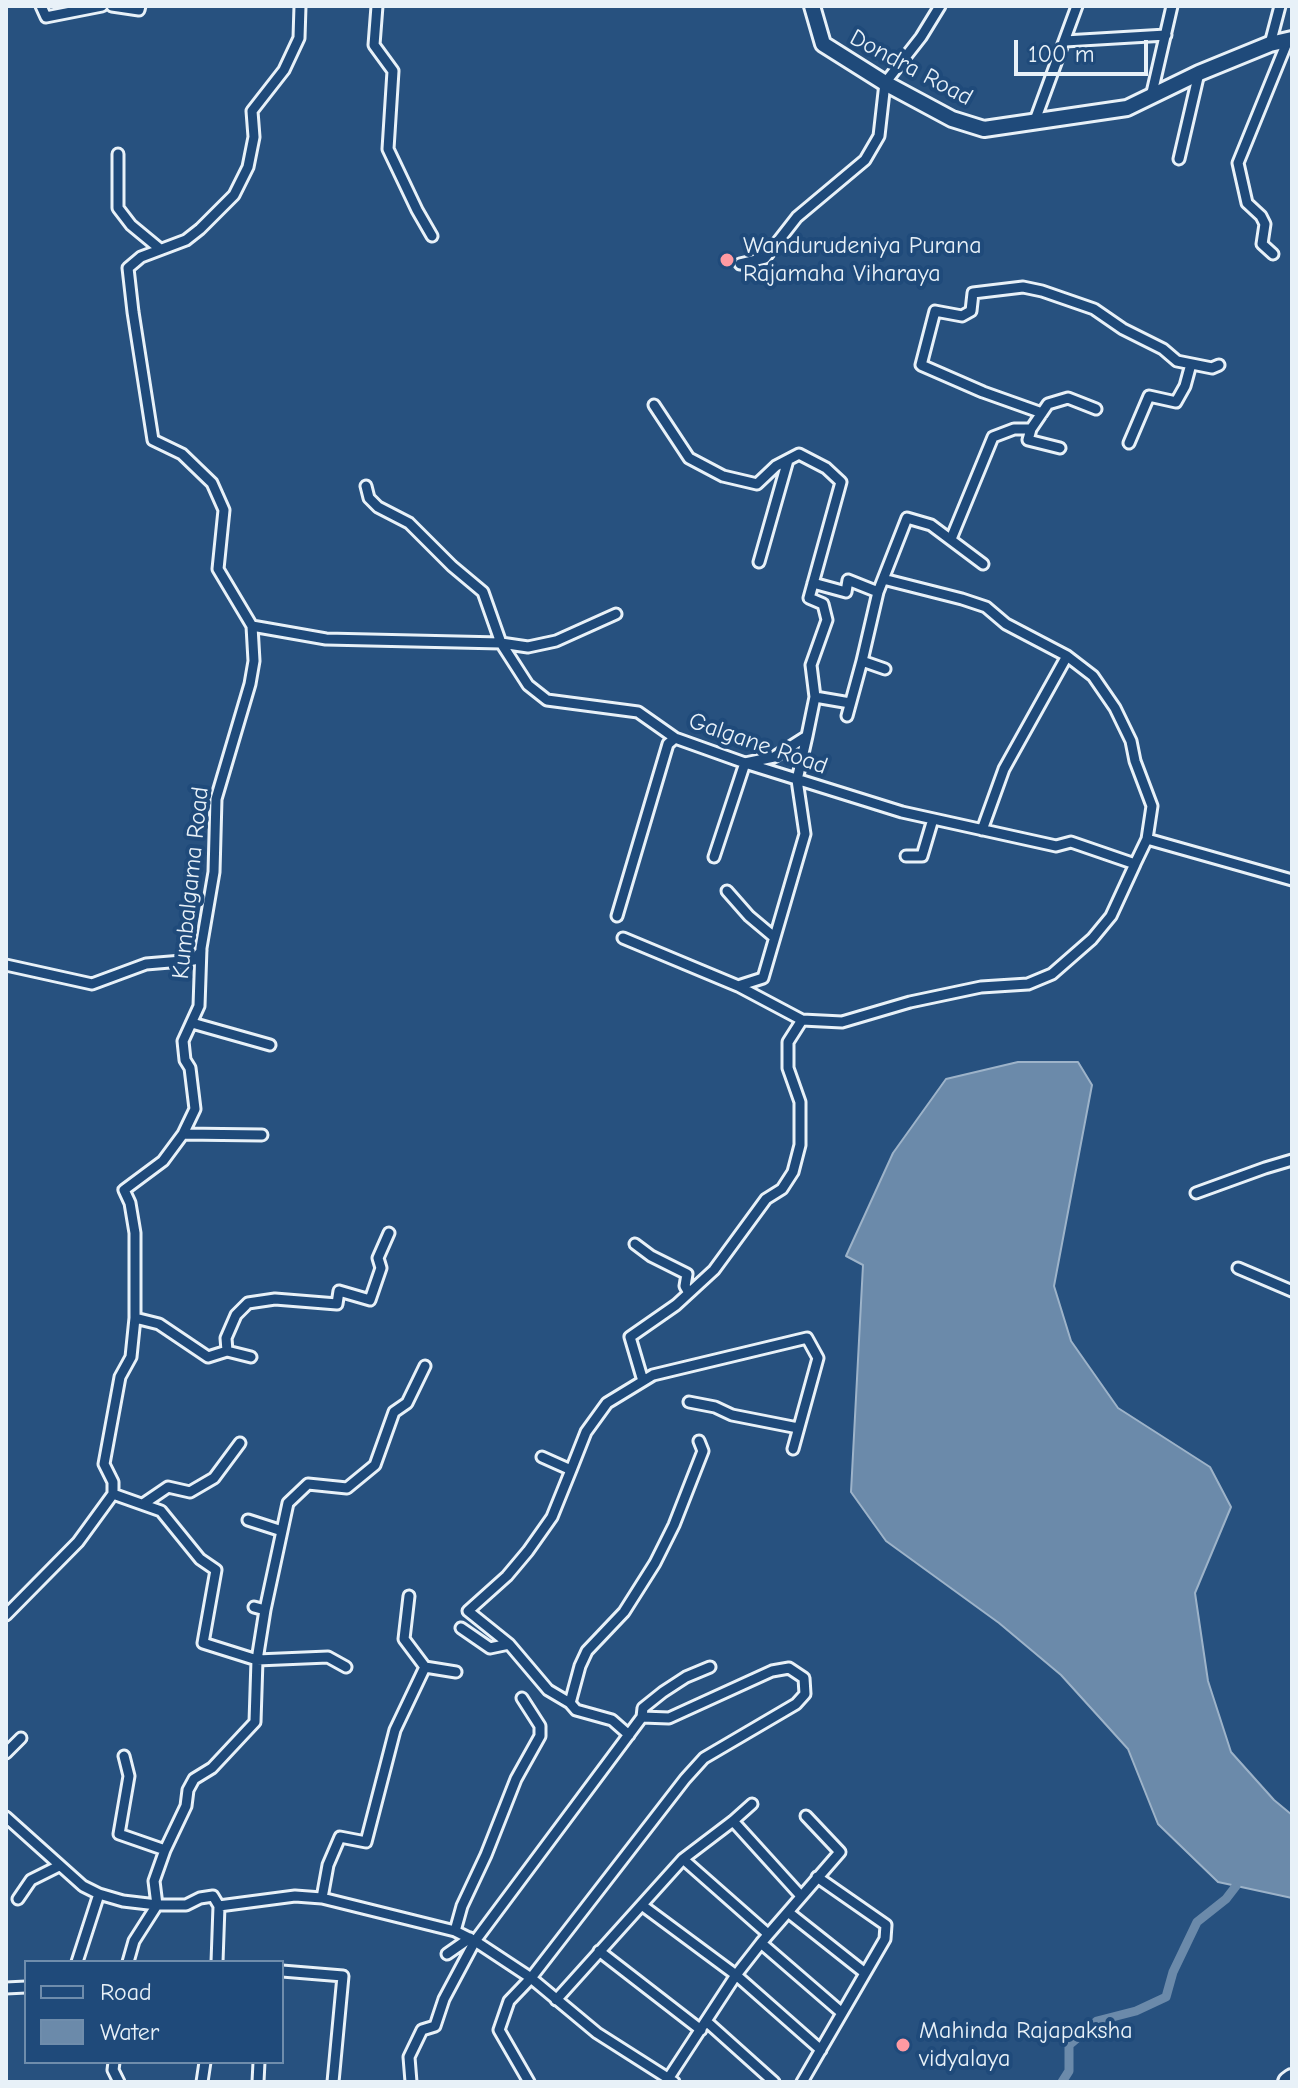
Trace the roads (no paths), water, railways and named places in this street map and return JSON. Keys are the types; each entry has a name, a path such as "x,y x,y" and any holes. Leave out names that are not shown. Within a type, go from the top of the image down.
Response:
{"street":[{"path":"41,6 46,17 102,6"},
{"path":"112,6 139,10 140,6"},
{"name":"Kumbalgama Road","path":"113,1494 113,1482 104,1464 120,1377 131,1357 135,1318 135,1233 130,1203 124,1190 163,1161 183,1134 195,1109 183,1041 199,1006 201,948 214,872 216,799 254,661 252,626 218,569 224,510 212,483 182,454 153,440 128,268 141,257 186,240 234,195 248,167 254,137 252,111 284,70 299,38 300,6"},
{"path":"377,6 374,45 393,71 388,149 432,236"},
{"name":"Dondra Road","path":"812,6 823,44 885,83 952,119 984,129 1127,108 1199,73 1270,44 1290,40"},
{"path":"740,264 765,258 797,217 865,160 879,136 885,83 921,37 940,6"},
{"path":"1034,123 1077,6"},
{"path":"1151,97 1172,6"},
{"path":"1270,44 1280,6"},
{"path":"1065,41 1166,35"},
{"path":"1273,254 1262,244 1265,224 1247,203 1238,163 1290,40"},
{"path":"1179,159 1199,73"},
{"path":"118,154 118,208 131,225 160,249"},
{"path":"1042,413 921,365 935,311 962,316 971,311 973,293 1023,287 1094,309 1123,329 1163,349 1177,361 1212,368 1219,365"},
{"path":"1129,443 1149,396 1176,402 1185,386 1191,364"},
{"path":"1060,448 1028,440 1031,429 1048,404 1068,398 1096,409"},
{"path":"654,405 689,458 723,476 757,484 776,466 799,454 826,468 841,482 809,598 823,604 827,620 811,665 815,697 797,780 805,834 763,978 738,986"},
{"path":"951,539 993,437 1014,429 1031,429"},
{"path":"759,562 788,460"},
{"name":"Galgane Road","path":"366,486 369,498 378,507 409,523 483,592 501,643 528,685 547,700 638,712 675,738 797,780 902,812 1056,846 1071,842 1135,864"},
{"path":"847,716 878,592 907,518 931,525 983,564"},
{"path":"883,579 986,607 1006,624 1067,656 1093,676 1115,708 1131,741 1152,806 1147,839 1109,919 1069,958"},
{"path":"813,583 846,592 848,580 878,592"},
{"path":"252,626 326,639 501,643 528,647 556,641 616,614"},
{"path":"982,830 1004,769 1067,656"},
{"path":"862,661 885,669"},
{"path":"815,697 850,703"},
{"path":"714,857 745,763 774,757 807,736"},
{"path":"617,916 668,744 675,738"},
{"path":"906,856 922,856 933,819"},
{"path":"1147,839 1292,880"},
{"path":"623,938 738,986 802,1020 842,1022 910,1002 981,987 1028,984 1052,974 1092,939 1111,916 1135,864"},
{"path":"727,891 749,916 774,937"},
{"path":"6,965 92,984 146,964 194,960 201,948"},
{"path":"643,1381 630,1337 676,1305 714,1270 766,1199 782,1189 793,1172 800,1145 800,1102 788,1068 788,1042 802,1020"},
{"path":"192,1023 270,1045"},
{"path":"183,1134 262,1135"},
{"path":"1196,1193 1292,1160"},
{"path":"227,1351 226,1338 236,1315 248,1303 275,1299 337,1304 339,1291 370,1300 381,1268 378,1258 389,1233"},
{"path":"635,1244 687,1274 685,1286 689,1293"},
{"path":"1238,1268 1292,1291"},
{"path":"135,1318 159,1324 208,1357 227,1351 251,1357"},
{"path":"629,1735 612,1720 576,1710 548,1690 509,1644 468,1611 507,1576 552,1517 586,1432 607,1403 653,1375 807,1338 818,1358 793,1449"},
{"path":"129,1960 134,1941 157,1905 154,1881 186,1806 188,1790 194,1779 212,1768 255,1722 257,1660 288,1503 308,1484 347,1488 375,1465 394,1412 407,1403 425,1366"},
{"path":"689,1402 715,1407 732,1415 798,1428"},
{"path":"570,1703 587,1651 624,1612 655,1563 674,1525 703,1451 699,1441"},
{"path":"143,1504 168,1487 190,1492 214,1478 240,1443"},
{"path":"542,1457 571,1470"},
{"path":"6,1615 78,1542 113,1494 161,1511 200,1559 216,1570 203,1643 257,1660 328,1657 346,1667"},
{"path":"248,1520 282,1531"},
{"path":"409,1596 404,1639 425,1667 456,1672"},
{"path":"254,1607 265,1610"},
{"path":"461,1628 490,1648 509,1644"},
{"path":"322,1898 328,1865 340,1837 366,1842 395,1730 425,1667"},
{"path":"411,2082 409,2057 422,2030 435,2026 444,1999 473,1939 629,1735 642,1717 643,1708 686,1677 710,1667"},
{"path":"529,2082 499,2030 509,2001 531,1978 704,1758 796,1704 805,1694 804,1678 789,1668 772,1671 669,1718 642,1717"},
{"path":"455,1931 462,1906 516,1779 540,1736 540,1726 522,1698"},
{"path":"6,1753 21,1738"},
{"path":"124,1756 129,1776 119,1834 165,1850"},
{"path":"556,2000 683,1859 752,1804"},
{"path":"219,1906 295,1896 322,1898 455,1931 473,1939 531,1978 597,2033 671,2080 736,1975 840,1852 806,1816"},
{"path":"6,1817 83,1886 99,1894 123,1901 157,1905 186,1905 213,1896 219,1906 217,1960"},
{"path":"733,1821 801,1896"},
{"path":"683,1859 768,1934"},
{"path":"18,1899 31,1880 59,1866"},
{"path":"802,2082 885,1939 886,1925 817,1877"},
{"path":"78,1960 99,1894"},
{"path":"643,1906 736,1975 821,2050"},
{"path":"788,1912 865,1973"},
{"path":"447,1954 473,1939"},
{"path":"761,1943 842,2013"},
{"path":"599,1951 774,2082"},
{"path":"284,1971 343,1976 333,2082"}],"water":[{"path":"1018,1062 1078,1062 1092,1085 1054,1286 1071,1341 1118,1408 1210,1467 1231,1507 1195,1593 1208,1681 1231,1752 1274,1800 1292,1815 1292,1898 1218,1882 1158,1824 1128,1749 1061,1675 999,1623 886,1541 851,1492 863,1265 846,1256 893,1153 946,1079"}],"waterway":[{"path":"1062,2082 1069,2071 1069,2045 1097,2021 1136,2011 1166,1997 1173,1972 1197,1922 1226,1899 1236,1886"}],"place":[{"name":"Wandurudeniya Purana Rajamaha Viharaya","path":"727,260"},
{"name":"Mahinda Rajapaksha vidyalaya","path":"903,2045"}]}
